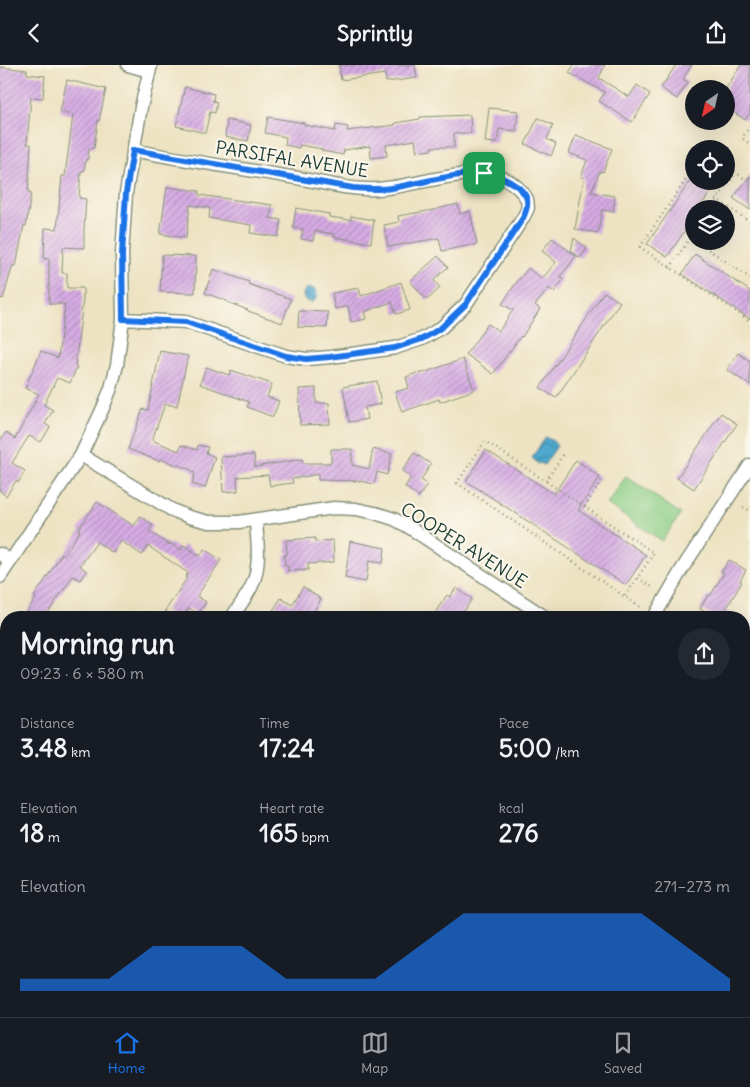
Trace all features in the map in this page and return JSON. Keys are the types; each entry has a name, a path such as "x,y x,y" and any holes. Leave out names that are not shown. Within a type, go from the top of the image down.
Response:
{"street":[{"path":"0,577 5,557 81,455 111,388 117,365 123,319 122,254 126,193 150,68 128,65"},
{"name":"PARSIFAL AVENUE","path":"123,319 186,322 286,356 306,359 395,348 431,334 442,327 466,304 523,218 533,198 501,177 484,173 440,177 390,188 353,188 133,150"},
{"name":"COOPER AVENUE","path":"81,455 154,501 189,517 209,522 224,523 256,520 334,507 356,509 384,516 407,526 535,611"},
{"path":"658,611 750,465"},
{"path":"236,611 250,589 257,567 256,520"}],"path":[{"path":"750,125 743,139 750,144"},
{"path":"750,182 736,173 716,199 750,222"},
{"path":"685,181 640,247 750,321"},
{"path":"670,268 685,250"},
{"path":"710,250 750,278"},
{"path":"626,596 654,553 485,441 457,483 640,607"},
{"path":"546,481 564,453"},
{"path":"585,507 603,478"},
{"path":"743,507 750,511"},
{"path":"638,578 652,587"}],"green space":[{"path":"626,476 681,514 662,541 607,504"}],"water":[{"path":"307,288 313,288 317,295 313,302 307,302 303,298 303,292"},
{"path":"545,437 553,441 557,446 544,465 538,464 532,458"}],"building":[{"path":"339,65 415,65 417,78 386,82 385,74 341,80"},
{"path":"574,65 605,65 599,78 629,97 637,85 650,94 632,122 599,101 605,92 569,73"},
{"path":"676,65 692,65 683,79 685,80 685,87 677,99 661,88"},
{"path":"741,65 750,65 750,112 745,120 735,113 735,80 731,80"},
{"path":"0,67 27,70 27,74 45,76 43,98 31,97 27,144 31,144 28,193 31,193 26,226 24,225 16,266 13,265 3,299 0,298"},
{"path":"67,80 106,89 98,120 94,148 89,148 84,171 81,171 79,198 86,199 84,248 63,247 62,273 67,273 67,288 83,288 75,366 77,367 70,383 57,378 44,405 53,410 45,424 50,427 41,442 29,436 12,463 25,471 18,483 16,481 6,496 0,491 0,441 6,432 15,439 39,394 25,388 41,351 58,358 65,304 49,304 49,259 44,259 45,228 57,229 62,176 65,176 73,115 60,112"},
{"path":"185,87 214,94 213,101 217,102 215,113 210,112 205,133 176,126"},
{"path":"489,108 518,111 516,131 499,129 497,143 485,142"},
{"path":"470,115 471,133 454,133 454,147 431,147 431,150 417,152 415,140 386,145 387,156 371,158 370,146 344,150 343,155 300,145 299,148 285,145 286,137 265,133 268,117 335,131 336,125 348,127 347,131 395,125 395,123 420,119 420,117"},
{"path":"538,118 553,125 547,139 556,144 551,156 525,144"},
{"path":"227,120 251,125 248,141 225,137"},
{"path":"576,135 612,149 603,172 600,171 591,192 615,196 613,212 602,210 598,233 575,229 584,178 581,177 587,160 569,153"},
{"path":"750,176 750,210 733,198"},
{"path":"167,187 199,191 199,195 272,205 270,218 281,220 278,237 250,233 251,225 209,218 210,208 190,205 186,238 160,234"},
{"path":"685,188 685,190 712,190 705,200 685,200 685,230 667,257 647,244"},
{"path":"458,204 460,214 470,211 477,244 442,251 439,238 388,247 384,225 399,222 398,216"},
{"path":"296,208 329,214 329,217 351,220 351,216 374,220 371,243 334,237 334,234 315,231 313,241 301,239 303,229 293,228"},
{"path":"552,238 576,256 560,277 563,280 554,292 549,288 535,305 540,309 522,337 493,374 466,354 488,324 499,331 513,310 502,304 528,268 542,279 556,262 542,251"},
{"path":"574,238 587,248 580,258 571,251"},
{"path":"695,254 750,291 750,319 682,274"},
{"path":"162,255 196,256 195,293 160,292"},
{"path":"438,256 448,267 434,280 440,288 427,300 410,281"},
{"path":"213,269 291,299 282,323 205,293"},
{"path":"401,282 410,310 396,314 392,302 364,312 366,319 351,322 348,306 335,309 332,293 359,288 361,296"},
{"path":"604,292 620,302 556,398 540,388"},
{"path":"299,311 328,312 327,328 298,327"},
{"path":"160,351 188,356 177,406 165,404 152,440 179,451 181,445 197,450 198,445 208,447 206,453 215,457 205,488 192,484 195,473 192,470 160,459 159,461 128,449 143,409 148,410"},
{"path":"738,353 750,361 750,385 727,370"},
{"path":"463,359 474,390 440,402 439,399 402,412 395,392 409,388 406,377"},
{"path":"206,367 229,375 231,370 272,384 267,397 279,401 273,417 247,407 249,402 200,384"},
{"path":"377,381 381,404 365,407 367,419 349,422 343,387"},
{"path":"316,388 316,403 329,403 330,424 300,425 299,389"},
{"path":"721,413 737,424 694,489 677,478"},
{"path":"331,449 352,449 352,465 369,469 373,449 392,454 387,475 377,472 374,484 359,481 318,480 318,474 292,479 293,483 270,486 268,475 237,477 238,491 223,492 221,457 254,455 255,467 302,459 303,463 331,463"},
{"path":"486,450 554,494 576,460 600,477 578,510 646,555 626,585 466,481"},
{"path":"414,453 431,464 421,480 427,484 419,497 405,487 411,477 402,471"},
{"path":"97,502 134,526 140,516 153,525 149,531 169,545 170,543 181,550 184,545 200,556 204,549 221,560 197,596 206,602 200,611 194,611 189,608 187,611 165,611 187,578 185,578 188,573 148,546 142,555 121,541 113,553 97,542 80,566 87,571 80,580 73,576 49,611 27,611 62,554 64,555 80,531 78,530"},
{"path":"315,538 315,542 333,540 334,562 308,564 308,570 288,571 288,566 285,566 284,555 287,555 286,540"},
{"path":"350,541 385,548 383,563 369,561 366,582 345,578"},
{"path":"729,560 746,570 740,581 742,582 725,611 704,611 700,609 724,573 721,572"},
{"path":"303,587 321,599 314,611 273,611 281,598 292,605"},
{"path":"456,588 472,599 464,611 436,611 447,595 450,597"}],"route":[{"path":"133,150 353,188 390,188 440,177 484,173 501,177 517,186 527,199 528,208 466,304 442,327 422,339 395,348 306,359 286,356 186,322 123,319 122,254 126,193 133,150"}]}
